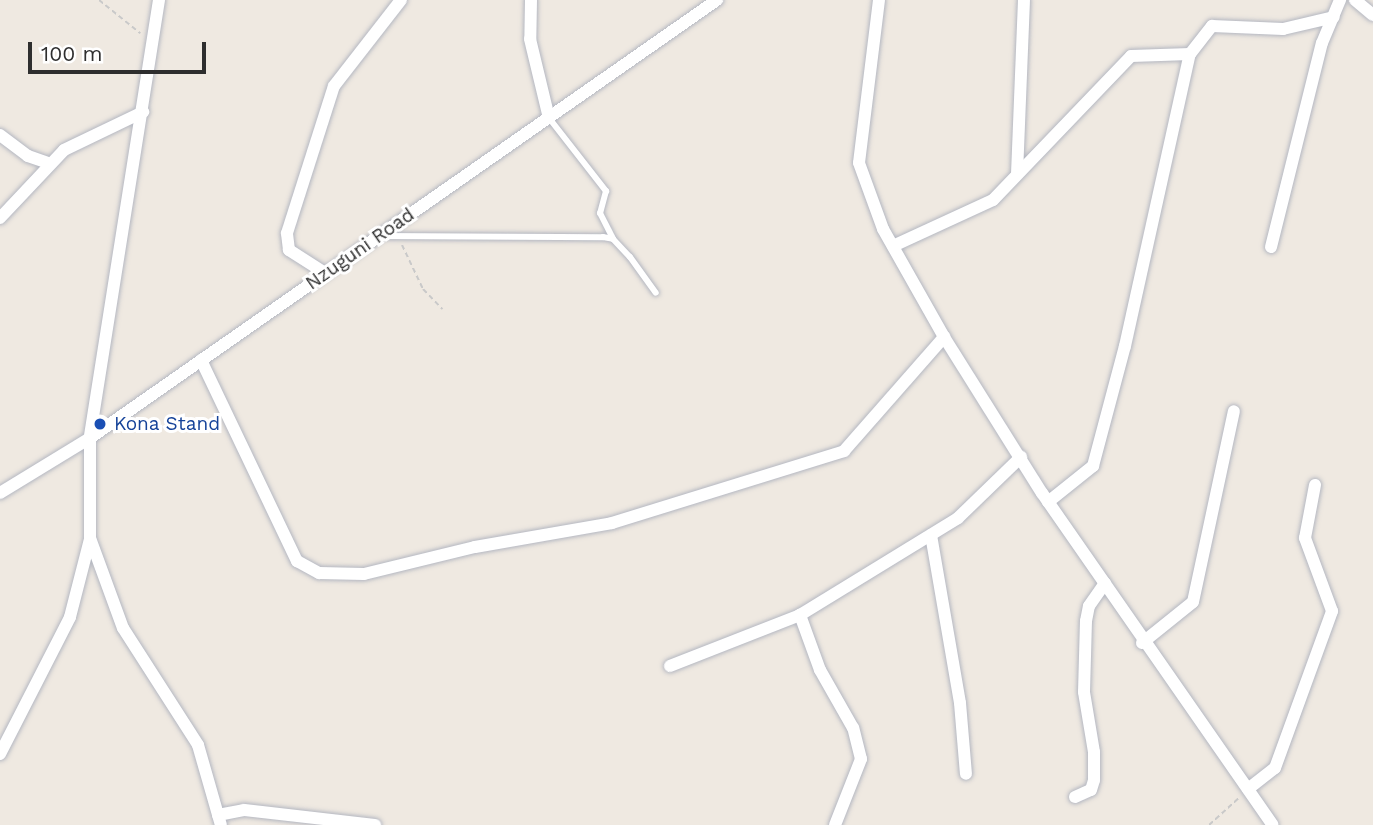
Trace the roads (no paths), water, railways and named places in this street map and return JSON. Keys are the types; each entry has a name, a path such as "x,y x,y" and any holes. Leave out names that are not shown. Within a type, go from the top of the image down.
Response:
{"street":[{"path":"0,754 70,617 90,538 90,438 159,0"},
{"path":"325,273 289,250 287,233 334,86 401,0"},
{"path":"531,0 530,39 549,118"},
{"name":"Nzuguni Road","path":"0,492 90,438 717,0"},
{"path":"879,0 859,163 893,246 944,337 1048,502 1105,583 1142,643 1273,825"},
{"path":"1017,174 1024,0"},
{"path":"1271,247 1322,43 1340,0"},
{"path":"1356,0 1373,15"},
{"path":"1048,502 1093,466 1125,346 1190,54 1212,26 1283,29 1334,17"},
{"path":"893,246 993,200 1131,56 1190,54"},
{"path":"0,218 48,163 90,134 143,112"},
{"path":"0,135 28,156 48,163"},
{"path":"201,360 297,561 319,573 365,574 475,547 612,523 844,451 944,337"},
{"path":"1142,643 1193,602 1234,411"},
{"path":"670,666 800,615 958,518 1021,457"},
{"path":"1248,789 1275,768 1332,611 1305,538 1315,485"},
{"path":"932,535 960,703 966,774"},
{"path":"90,538 123,628 198,745 219,820 244,810 375,825"},
{"path":"1075,797 1091,790 1094,780 1084,692 1086,621 1089,606 1105,583"},
{"path":"800,615 820,670 853,728 861,759 835,825"}],"lane":[{"path":"549,118 606,191 600,213 613,239 656,293"},
{"path":"378,236 613,239"}],"place":[{"name":"Kona Stand","path":"100,424"}]}
